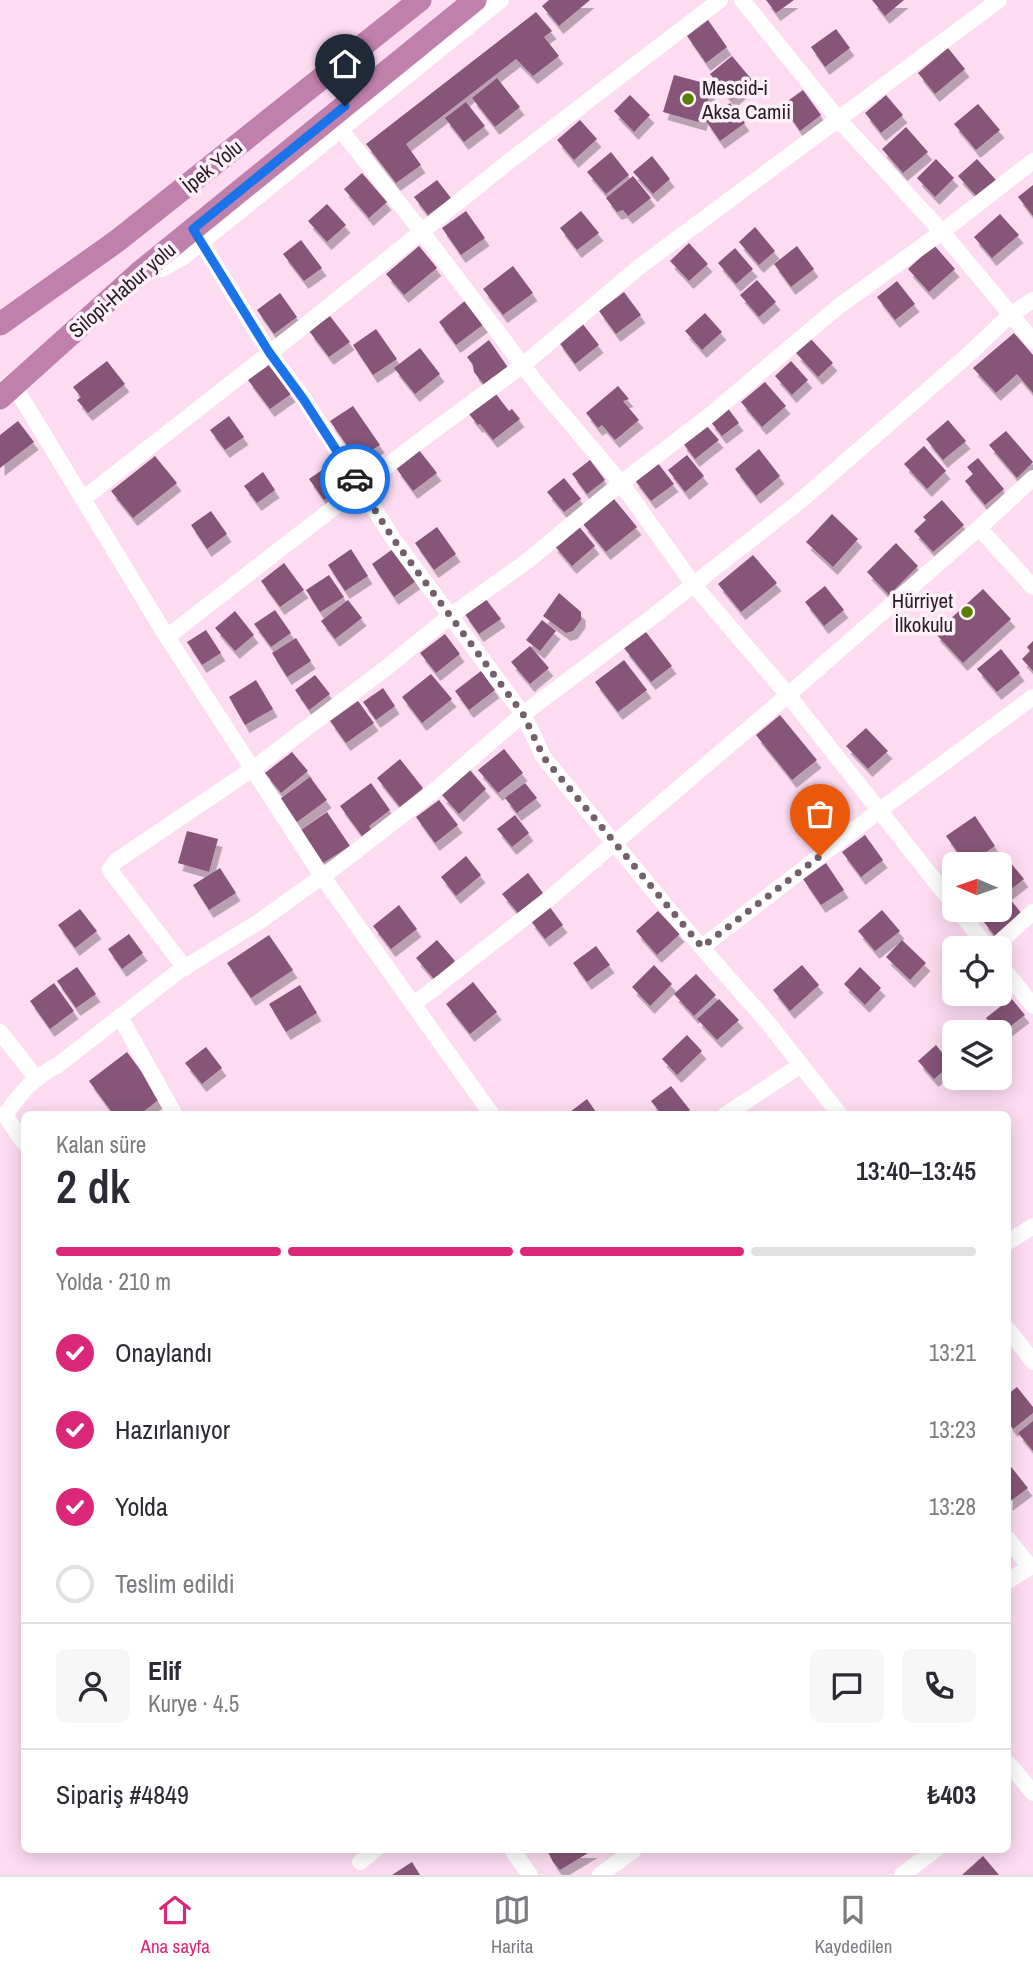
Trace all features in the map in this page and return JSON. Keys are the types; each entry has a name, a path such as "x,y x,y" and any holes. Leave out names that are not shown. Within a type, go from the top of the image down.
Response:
{"highway":[{"name":"İpek Yolu","path":"0,324 117,242 420,0"},
{"name":"Silopi-Habur yolu","path":"7,391 139,273 197,236 475,0"}],"street":[{"path":"501,0 340,129 197,236 269,352 304,400 394,540 523,714 544,758 769,1024 837,1111"},
{"path":"83,499 512,159 720,0"},
{"path":"742,0 839,120 942,232 1033,341"},
{"path":"167,637 523,365 639,267 999,0"},
{"path":"340,129 537,384 621,483 693,584 788,695 942,890"},
{"path":"185,968 112,873 110,869 116,861 254,768 450,616 526,562 621,483 710,415 839,306 942,232 1033,160"},
{"path":"21,1139 5,1115 25,1087 185,968 260,921 439,787 523,714 799,502 1010,315 1033,300"},
{"path":"7,391 83,499 167,637 322,876 489,1111"},
{"path":"414,1004 550,898 615,843 788,695 1033,478"},
{"path":"979,528 1033,587"},
{"path":"702,947 1033,697"},
{"path":"1004,936 1033,912"},
{"path":"968,922 980,936"},
{"path":"1012,979 1033,1006"},
{"path":"120,1017 174,1111"},
{"path":"0,1032 37,1079"},
{"path":"731,1111 801,1065"},
{"path":"1011,1240 1033,1226"},
{"path":"1011,1333 1033,1362"},
{"path":"1011,1543 1031,1566 1011,1579"},
{"path":"1014,1782 1033,1793"},
{"path":"360,1862 372,1853"},
{"path":"514,1853 530,1875"},
{"path":"600,1875 630,1853"},
{"path":"902,1875 931,1853"}],"building":[{"path":"549,0 590,0 559,26 542,6"},
{"path":"766,0 794,0 776,13"},
{"path":"872,0 904,0 885,16"},
{"path":"536,12 552,31 544,37 559,56 533,76 516,59 406,144 421,165 396,183 366,144"},
{"path":"708,20 727,47 706,63 687,36"},
{"path":"836,29 850,48 825,67 811,47"},
{"path":"948,48 965,69 935,94 918,73"},
{"path":"732,56 753,81 731,100 710,74"},
{"name":"Mescid-i Aksa Camii","path":"674,75 712,85 702,123 663,112"},
{"path":"497,78 520,107 495,127 472,98"},
{"path":"803,90 821,115 800,131 782,105"},
{"path":"630,95 650,115 634,132 614,111"},
{"path":"886,95 903,115 881,133 865,113"},
{"path":"466,102 485,126 464,142 445,118"},
{"path":"730,103 745,123 720,141 706,121"},
{"path":"978,104 1000,130 976,150 954,124"},
{"path":"580,120 597,139 574,160 557,140"},
{"path":"906,127 928,152 903,173 882,149"},
{"path":"611,152 629,175 606,194 587,172"},
{"path":"652,156 670,179 653,194 633,172"},
{"path":"936,159 954,178 935,197 917,178"},
{"path":"977,159 996,180 978,198 958,176"},
{"path":"362,173 387,202 369,218 344,189"},
{"path":"633,176 651,198 628,216 623,210 617,212 606,198"},
{"path":"437,180 451,198 428,215 414,197"},
{"path":"1033,185 1033,216 1018,197"},
{"path":"327,204 346,225 327,242 308,221"},
{"path":"466,211 485,238 461,255 442,228"},
{"path":"581,211 599,233 577,250 560,228"},
{"path":"1000,214 1019,235 992,258 974,237"},
{"path":"755,227 775,251 759,265 739,242"},
{"path":"301,240 322,268 304,281 283,254"},
{"path":"689,243 708,264 689,281 670,261"},
{"path":"934,245 955,269 929,292 908,269"},
{"path":"419,246 437,268 404,295 386,274"},
{"path":"797,246 814,269 791,287 774,264"},
{"path":"735,248 753,269 736,284 718,263"},
{"path":"513,266 533,293 503,315 483,289"},
{"path":"757,280 776,302 759,317 740,295"},
{"path":"897,281 915,304 895,320 877,297"},
{"path":"624,292 641,315 616,334 599,311"},
{"path":"280,293 297,317 274,334 257,310"},
{"path":"466,300 484,324 456,345 439,322"},
{"path":"705,313 722,332 702,350 685,331"},
{"path":"330,316 350,342 329,357 309,331"},
{"path":"582,323 599,345 575,364 558,341"},
{"path":"376,329 397,359 373,375 353,345"},
{"path":"1014,333 1033,355 1033,393 1017,374 996,393 973,368"},
{"path":"811,339 833,363 818,377 796,353"},
{"path":"489,340 509,369 485,386 467,357"},
{"path":"420,348 440,374 415,394 394,368"},
{"path":"107,361 125,384 88,413 77,400 81,397 73,387"},
{"path":"791,361 808,380 792,395 775,376"},
{"path":"269,365 291,394 270,409 248,380"},
{"path":"765,382 786,406 762,427 741,402"},
{"path":"618,386 629,399 623,401 639,420 615,440 602,425 598,428 586,413"},
{"path":"496,394 509,411 512,409 520,419 493,440 469,414"},
{"path":"353,406 380,445 357,460 330,421"},
{"path":"727,407 739,423 722,436 710,421"},
{"path":"229,416 244,437 225,450 210,430"},
{"path":"948,420 966,441 943,460 926,439"},
{"path":"18,421 34,442 0,468 0,435"},
{"path":"705,424 719,440 695,459 682,442"},
{"path":"1006,431 1033,462 1017,478 989,445"},
{"path":"924,446 946,471 927,489 904,464"},
{"path":"759,449 780,476 756,496 735,469"},
{"path":"419,450 437,473 413,491 396,468"},
{"path":"687,455 704,476 685,492 668,470"},
{"path":"155,456 177,483 133,518 111,491"},
{"path":"978,458 1004,489 985,505 965,481 973,474 967,467"},
{"path":"590,460 605,480 587,494 572,474"},
{"path":"335,461 350,482 324,500 309,479"},
{"path":"657,462 674,484 651,501 634,479"},
{"path":"263,472 275,490 257,503 244,486"},
{"path":"564,478 581,499 564,512 547,492"},
{"path":"614,499 637,527 606,552 583,524"},
{"path":"942,500 964,525 933,552 914,531 926,520 923,517"},
{"path":"211,511 227,534 207,549 191,525"},
{"path":"832,514 858,539 833,567 806,542"},
{"path":"577,524 595,546 572,566 553,544"},
{"path":"437,527 456,554 434,570 415,543"},
{"path":"896,543 918,566 889,595 867,572"},
{"path":"351,549 368,576 345,591 328,565"},
{"path":"393,549 416,581 394,597 372,564"},
{"path":"753,555 777,583 741,612 718,584"},
{"path":"284,563 304,590 280,607 261,581"},
{"path":"329,575 344,597 320,612 306,590"},
{"path":"825,586 844,610 824,626 805,602"},
{"path":"983,589 1011,619 963,663 935,633"},
{"path":"559,593 581,612 581,620 573,631 566,633 543,616"},
{"path":"485,598 501,619 479,634 464,613"},
{"path":"348,600 362,618 335,639 321,621"},
{"path":"275,610 291,633 271,647 254,624"},
{"path":"235,611 254,635 235,651 215,628"},
{"path":"542,620 556,631 540,651 526,640"},
{"path":"206,630 221,653 202,665 187,642"},
{"path":"646,632 672,666 651,682 624,648"},
{"path":"445,634 460,654 436,673 420,653"},
{"path":"296,638 311,661 287,677 272,653"},
{"path":"1033,641 1033,671 1022,659 1030,651 1027,647"},
{"path":"530,646 549,668 530,684 511,662"},
{"path":"1001,649 1020,673 997,692 977,669"},
{"path":"624,660 647,690 618,712 595,682"},
{"path":"481,671 495,690 469,710 455,691"},
{"path":"431,674 452,699 422,723 402,697"},
{"path":"315,675 330,694 309,710 295,690"},
{"path":"256,680 273,709 245,725 229,697"},
{"path":"383,688 395,706 376,720 363,702"},
{"path":"358,701 374,723 346,743 330,721"},
{"path":"780,715 817,760 792,780 756,735"},
{"path":"866,728 888,751 868,769 846,746"},
{"path":"504,749 523,773 498,793 478,770"},
{"path":"292,752 308,771 281,793 265,773"},
{"path":"400,759 423,788 400,807 377,778"},
{"path":"470,770 486,789 459,814 442,795"},
{"path":"310,777 327,800 297,822 280,799"},
{"path":"371,783 390,810 369,826 371,829 362,836 340,806"},
{"path":"525,783 537,798 517,813 505,798"},
{"path":"439,800 458,825 435,843 416,817"},
{"path":"327,812 350,846 323,863 301,830"},
{"path":"515,815 529,833 512,847 497,829"},
{"path":"975,816 995,846 986,852 957,852 946,836"},
{"path":"187,831 218,839 209,872 178,863"},
{"path":"865,835 883,860 861,877 842,852"},
{"path":"466,856 481,875 456,896 441,877"},
{"path":"826,863 844,890 821,905 803,879"},
{"path":"1012,864 1024,879 1012,888"},
{"path":"220,868 236,893 209,910 193,885"},
{"path":"528,873 543,893 518,913 502,894"},
{"path":"1012,902 1022,914 995,936 984,922 1012,922"},
{"path":"399,905 417,929 391,949 373,926"},
{"path":"549,906 563,925 545,939 530,920"},
{"path":"80,909 97,931 75,948 58,925"},
{"path":"882,910 900,931 875,951 858,931"},
{"path":"658,911 680,934 657,955 636,931"},
{"path":"129,934 143,953 122,969 108,949"},
{"path":"269,935 293,970 251,998 227,963"},
{"path":"437,940 455,961 434,979 416,958"},
{"path":"902,940 926,963 910,980 886,957"},
{"path":"596,946 610,965 587,982 573,963"},
{"path":"654,965 672,984 650,1006 632,987"},
{"path":"802,965 819,985 790,1011 773,990"},
{"path":"77,967 96,994 76,1008 57,981"},
{"path":"860,967 881,988 865,1005 844,984"},
{"path":"696,974 716,995 694,1016 674,994"},
{"path":"473,982 497,1012 470,1034 446,1004"},
{"path":"54,983 74,1011 50,1029 30,1001"},
{"path":"300,985 317,1013 286,1032 269,1004"},
{"path":"719,999 739,1020 717,1040 697,1019"},
{"path":"1012,999 1025,1015 1012,1025 1012,1020 986,1018 1001,1006 1012,1006"},
{"path":"687,1035 702,1051 677,1075 662,1059"},
{"path":"936,1045 942,1052 942,1072 934,1079 918,1061"},
{"path":"206,1047 222,1068 202,1084 185,1063"},
{"path":"127,1052 161,1098 144,1111 111,1111 89,1081"},
{"path":"671,1086 690,1110 659,1111 651,1101"},
{"path":"587,1099 595,1111 571,1111"},
{"path":"1017,1387 1033,1407 1033,1413 1013,1429 1011,1426 1011,1392"},
{"path":"1033,1421 1033,1451 1018,1433"},
{"path":"1011,1467 1028,1488 1011,1501"},
{"path":"548,1853 588,1853 560,1870"},
{"path":"983,1856 999,1875 962,1875"},
{"path":"412,1862 420,1875 392,1875"}],"way so far":[{"path":"355,479 394,540 523,714 544,758 702,947 820,856"}],"place":[{"name":"Mescid-i Aksa Camii","path":"688,99"},
{"name":"Hürriyet İlkokulu","path":"967,612"}],"route":[{"path":"345,106 193,229 269,352 355,479"}]}
